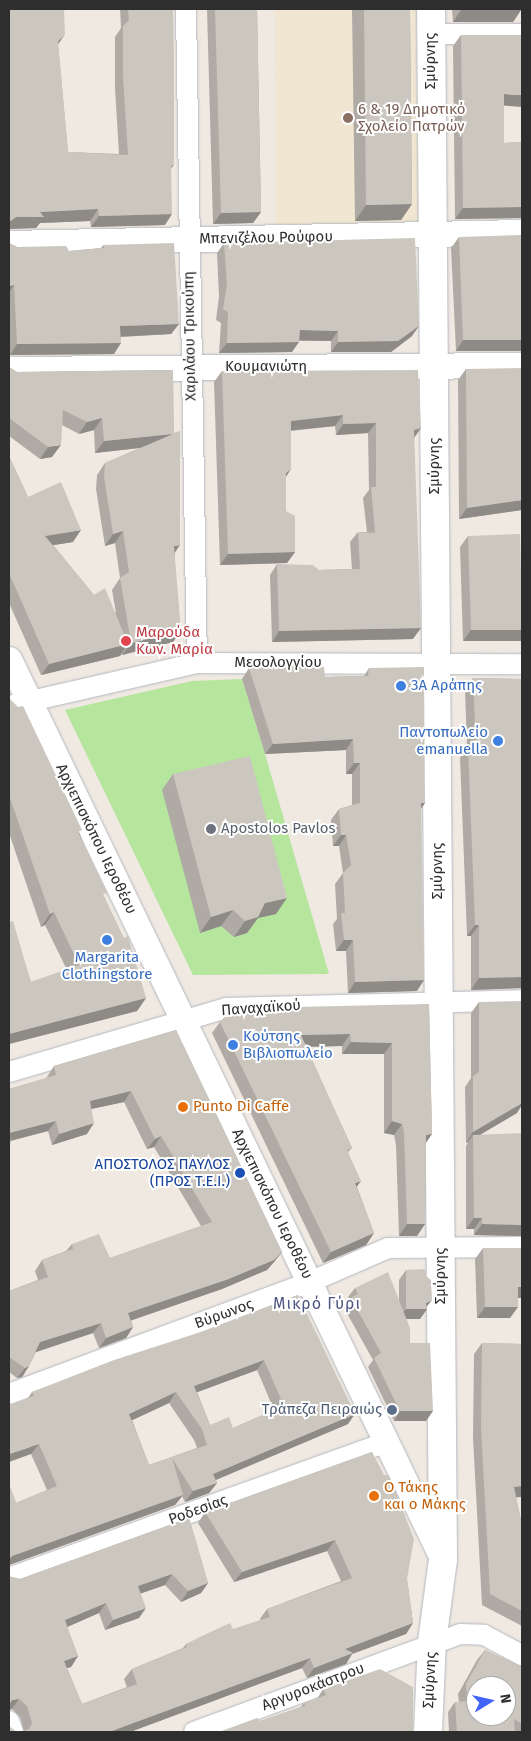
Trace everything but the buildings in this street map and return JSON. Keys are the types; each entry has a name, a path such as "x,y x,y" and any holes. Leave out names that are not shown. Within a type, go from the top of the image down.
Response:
{"main road":[{"name":"Σμύρνης","path":"428,1732 432,1642 444,1560 431,22"}],"street":[{"name":"Χαριλάου Τρικούπη","path":"186,9 188,239 196,663"},
{"path":"431,22 522,34"},
{"name":"Μπενιζέλου Ρούφου","path":"9,243 522,232"},
{"name":"Κουμανιώτη","path":"9,369 522,365"},
{"name":"Αρχιεπισκόπου Ιεροθέου","path":"9,659 19,703 184,1020 444,1560"},
{"name":"Μεσολογγίου","path":"19,703 196,663 522,664"},
{"name":"Παναχαϊκού","path":"9,1072 184,1020 244,1006 522,1000"},
{"name":"Βύρωνος","path":"9,1394 310,1282 388,1248 522,1248"},
{"name":"Ροδεσίας","path":"9,1578 387,1442"},
{"name":"Αργυροκάστρου","path":"194,1732 432,1642 461,1634 484,1635 522,1655"},
{"path":"9,1721 13,1732"}],"shaded area":[{"name":"6 & 19 Δημοτικό Σχολείο Πατρών","path":"275,9 419,9 422,227 276,227"}],"green space":[{"path":"242,679 329,974 193,975 65,710 192,681"}],"place":[{"name":"6 & 19 Δημοτικό Σχολείο Πατρών","path":"348,118"},
{"name":"Μαρούδα Κων. Μαρία","path":"126,641"},
{"name":"3Α Αράπης","path":"401,686"},
{"name":"Παντοπωλείο emanuella","path":"498,741"},
{"name":"Apostolos Pavlos","path":"211,829"},
{"name":"Margarita Clothingstore","path":"107,940"},
{"name":"Κούτσης Βιβλιοπωλείο","path":"233,1045"},
{"name":"Punto Di Caffe","path":"183,1107"},
{"name":"ΑΠΟΣΤΟΛΟΣ ΠΑΥΛΟΣ (ΠΡΟΣ Τ.Ε.Ι.)","path":"240,1173"},
{"name":"Τράπεζα Πειραιώς","path":"392,1410"},
{"name":"Ο Τάκης και ο Μάκης","path":"374,1496"}],"district":[{"name":"Μικρό Γύρι","path":"317,1304"}]}
